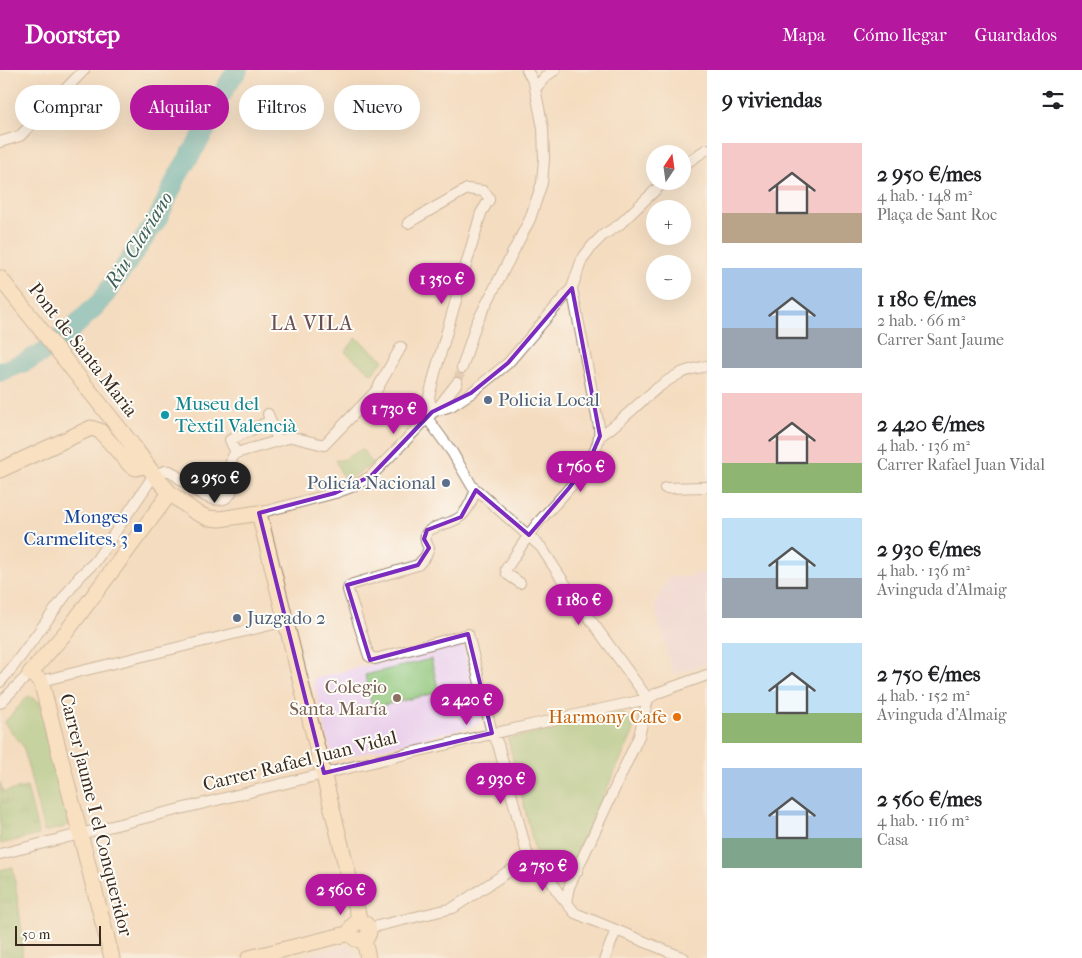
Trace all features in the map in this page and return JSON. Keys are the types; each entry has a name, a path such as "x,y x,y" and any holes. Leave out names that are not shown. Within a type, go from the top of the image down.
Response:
{"street":[{"path":"0,142 20,136 84,70"},
{"path":"462,368 476,324 525,229 540,189 544,168 544,136 535,89 527,70"},
{"path":"535,89 546,76 555,70"},
{"path":"691,160 707,149"},
{"path":"408,223 467,189 483,191 488,194 489,200 481,212 435,373 429,397 430,415 469,483 541,547 569,590 648,699 639,736 569,887 566,902"},
{"path":"430,415 451,406 471,393 508,363 572,288 582,258 592,246 603,235 619,225 656,190"},
{"name":"Pont de Santa Maria","path":"0,278 170,493 195,512 208,518 227,518 260,513"},
{"path":"520,583 507,574 506,569 529,535 586,465 600,436 572,288"},
{"path":"0,470 91,428 100,431 130,465 136,468 170,471 199,493 222,500 231,493 230,463 233,455 280,440 296,437 324,444 376,391 401,347"},
{"path":"600,436 653,391 680,374 707,366"},
{"path":"368,958 260,513 336,493 359,484 378,470 430,415 457,383"},
{"path":"236,453 230,440 269,418 280,440"},
{"path":"0,682 79,577 95,562 150,470"},
{"path":"665,488 707,487"},
{"path":"476,490 461,517 430,529 426,533 425,541 429,548 426,556 418,565 349,586 348,590 369,656 375,659 468,634 492,733 498,744 525,848 575,913 684,958"},
{"path":"0,703 36,677 170,493"},
{"path":"36,677 286,622"},
{"name":"Carrer Rafael Juan Vidal","path":"0,854 324,773 492,733 648,699 657,693 707,675"},
{"name":"Carrer Jaume I el Conqueridor","path":"36,677 81,834 112,958"},
{"path":"616,706 632,708 644,719"},
{"path":"250,958 453,908 518,866 538,864 562,872 577,872"},
{"path":"605,958 616,930"}],"highlighted area":[{"path":"572,288 600,436 590,459 569,488 529,535 476,490 461,517 427,530 424,539 429,548 418,565 347,585 370,660 468,634 492,733 324,773 259,513 335,493 371,476 432,412 471,393 508,363"}],"shaded area":[{"path":"707,571 707,663 673,675 654,605 670,576 686,578"},
{"name":"Colegio Santa María","path":"462,641 481,718 477,725 339,759 332,756 313,679"},
{"path":"347,945 355,949 357,958 294,958"}],"green space":[{"path":"356,338 384,360 372,374 345,352"},
{"path":"362,449 373,464 345,481 335,460 342,460"},
{"path":"431,659 439,692 372,708 365,675"},
{"path":"28,696 40,702 70,823 62,828 44,832 23,746 4,723"},
{"path":"622,713 632,720 633,733 573,861 566,863 535,851 508,739"},
{"path":"0,782 3,792 27,787 39,835 0,844"},
{"path":"13,867 23,938 22,958 0,958 0,870"}],"waterway":[{"name":"Riu Clariano","path":"0,372 42,353 73,328 101,301 158,218 178,175 210,123 217,102 238,70"}],"tunnel":[{"path":"457,383 462,368"}],"place":[{"name":"Policia Local","path":"488,400"},
{"name":"Museu del Tèxtil Valencià","path":"165,415"},
{"name":"Policía Nacional","path":"446,483"},
{"name":"Monges Carmelites, 3","path":"138,528"},
{"name":"Juzgado 2","path":"237,618"},
{"name":"Colegio Santa María","path":"397,698"},
{"name":"Harmony Cafe","path":"677,717"}],"district":[{"name":"LA VILA","path":"312,323"}]}
